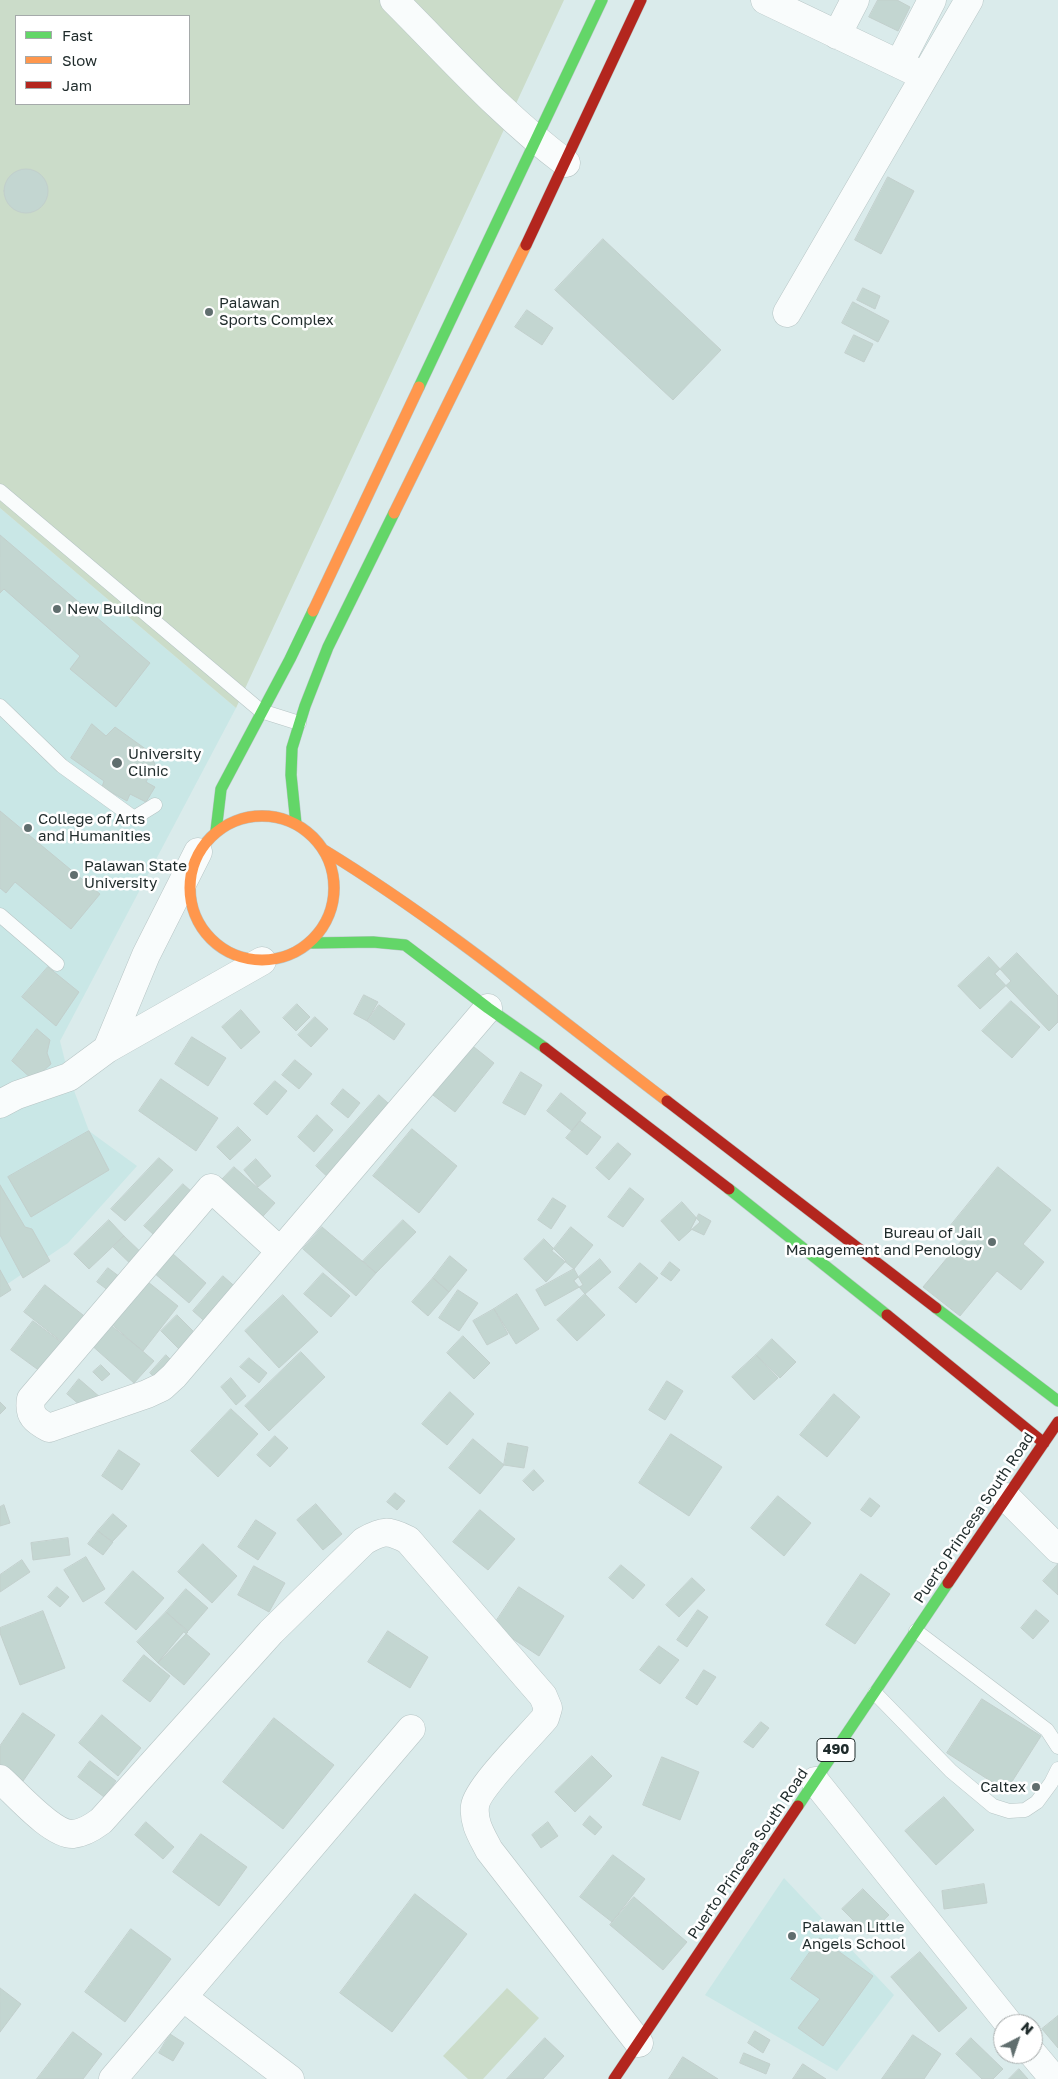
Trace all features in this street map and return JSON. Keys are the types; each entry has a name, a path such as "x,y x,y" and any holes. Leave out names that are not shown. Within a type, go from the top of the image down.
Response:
{"street":[{"path":"394,0 535,140 566,163"},
{"path":"216,831 221,789 290,659 602,0"},
{"path":"296,824 291,775 292,748 328,647 566,163 641,0"},
{"path":"837,35 855,0"},
{"path":"899,64 932,0"},
{"path":"787,313 969,0"},
{"path":"775,2 837,35 924,76"},
{"path":"107,1049 146,955 198,852 216,831 241,818 269,816 296,824 311,835 324,850 384,887 447,933 1058,1401"},
{"path":"0,1104 17,1095 69,1077 107,1049 262,961 295,954 312,942 333,907 334,877 324,850"},
{"path":"198,852 189,881 193,911 208,937 233,955 262,961"},
{"path":"312,942 373,942 405,945 488,1008 547,1049 705,1170 937,1354 1044,1443"},
{"path":"280,1251 211,1188 31,1399 29,1407 35,1420 50,1428 88,1416 162,1387 280,1251 488,1008"},
{"name":"Puerto Princesa South Road","path":"614,2079 1058,1422"},
{"path":"1006,1497 1058,1549"},
{"path":"0,1779 61,1832 73,1834 88,1830 101,1821 271,1632 364,1541 380,1532 395,1534 408,1540 543,1696 548,1708 544,1718 482,1790 474,1805 475,1824 489,1850 639,2043"},
{"path":"113,2079 184,1998 411,1729"},
{"path":"815,1781 1001,2014"},
{"path":"184,1998 290,2079"}],"lane":[{"path":"0,491 261,711 300,723"},
{"path":"0,706 62,766 134,818 155,805"},
{"path":"0,915 57,964"},
{"path":"916,1631 1047,1730 1058,1747"},
{"path":"874,1693 951,1771 994,1806 1009,1812 1025,1810 1037,1802 1051,1783 1058,1769"}],"shaded area":[{"name":"Palawan State University","path":"0,508 236,708 60,1041 69,1077 89,1131 137,1166 68,1243 0,1289"},
{"name":"Palawan Little Angels School","path":"784,1878 894,1995 837,2071 705,1995"}],"green space":[{"name":"Palawan Sports Complex","path":"0,0 564,0 236,708 0,508"},
{"path":"507,1988 539,2018 483,2079 468,2079 443,2056"}],"building":[{"path":"878,0 897,0 910,7 898,31 869,17"},
{"path":"22,169 30,169 42,175 48,191 42,207 30,213 22,213 10,207 4,195 4,187 10,175"},
{"path":"888,177 914,191 881,254 855,240"},
{"path":"603,239 721,350 673,400 555,290"},
{"path":"863,288 880,296 875,309 857,300"},
{"path":"853,302 889,321 878,342 842,323"},
{"path":"527,310 553,328 542,345 515,327"},
{"path":"854,335 873,344 864,362 845,353"},
{"name":"New Building","path":"0,535 150,663 116,707 70,669 80,656 4,589 0,593"},
{"name":"University Clinic","path":"92,724 106,736 115,727 147,750 155,764 146,782 155,787 146,802 130,794 127,801 102,787 104,781 71,758"},
{"path":"0,811 100,894 71,929 15,882 6,893 0,888"},
{"path":"1017,953 1058,996 1058,1022 1049,1031 995,974"},
{"path":"989,957 1011,981 980,1009 958,986"},
{"path":"48,967 79,992 56,1026 22,997"},
{"path":"364,995 378,1002 367,1021 354,1014"},
{"path":"1011,1001 1040,1027 1012,1058 982,1031"},
{"path":"297,1004 310,1017 296,1031 283,1018"},
{"path":"379,1005 405,1024 394,1040 367,1021"},
{"path":"241,1010 260,1032 241,1049 222,1027"},
{"path":"315,1017 328,1029 311,1047 298,1035"},
{"path":"37,1029 50,1040 47,1053 51,1064 33,1080 12,1061"},
{"path":"192,1037 226,1058 208,1086 175,1064"},
{"path":"469,1043 494,1063 455,1112 429,1092"},
{"path":"295,1060 312,1074 299,1089 282,1075"},
{"path":"521,1072 542,1085 525,1115 503,1103"},
{"path":"161,1079 218,1118 196,1151 139,1111"},
{"path":"275,1081 287,1091 267,1115 254,1104"},
{"path":"343,1089 360,1103 348,1118 331,1104"},
{"path":"561,1093 586,1113 572,1131 547,1111"},
{"path":"379,1095 397,1111 334,1183 316,1166"},
{"path":"317,1115 333,1130 314,1152 298,1137"},
{"path":"580,1121 601,1137 587,1155 566,1138"},
{"path":"238,1127 251,1140 230,1160 217,1147"},
{"path":"412,1129 457,1166 419,1213 373,1176"},
{"path":"89,1131 109,1170 31,1217 8,1177"},
{"path":"618,1143 631,1154 609,1180 596,1168"},
{"path":"159,1158 173,1170 125,1221 111,1209"},
{"path":"256,1159 271,1176 258,1187 244,1170"},
{"path":"234,1167 275,1203 254,1226 213,1189"},
{"name":"Bureau of Jail Management and Penology","path":"998,1167 1051,1210 1023,1244 1044,1262 1021,1290 997,1271 960,1316 923,1287 962,1240 948,1229"},
{"path":"183,1184 192,1192 153,1234 144,1226"},
{"path":"0,1185 25,1227 32,1229 50,1261 23,1278 0,1235"},
{"path":"630,1188 644,1199 623,1227 608,1217"},
{"path":"553,1198 566,1206 551,1229 538,1220"},
{"path":"682,1202 700,1222 679,1241 661,1221"},
{"path":"699,1214 711,1221 704,1235 691,1229"},
{"path":"109,1220 124,1236 89,1269 74,1254"},
{"path":"403,1220 416,1232 376,1273 363,1261"},
{"path":"322,1227 376,1273 356,1296 303,1249"},
{"path":"571,1227 593,1245 574,1269 552,1251"},
{"path":"124,1236 149,1260 138,1271 113,1247"},
{"path":"544,1239 566,1261 546,1282 524,1259"},
{"path":"164,1246 206,1283 189,1303 146,1266"},
{"path":"450,1256 467,1270 449,1292 433,1278"},
{"path":"600,1259 611,1272 585,1294 574,1281"},
{"path":"670,1262 680,1270 671,1281 661,1274"},
{"path":"640,1263 658,1278 636,1303 619,1288"},
{"path":"108,1268 120,1277 109,1291 97,1282"},
{"path":"574,1269 583,1285 545,1306 536,1290"},
{"path":"0,1270 11,1290 0,1297"},
{"path":"323,1273 350,1296 331,1317 304,1294"},
{"path":"223,1276 240,1291 210,1326 193,1311"},
{"path":"143,1278 178,1306 143,1351 108,1323"},
{"path":"433,1278 449,1292 428,1316 412,1302"},
{"path":"45,1285 88,1319 66,1345 24,1312"},
{"path":"458,1290 478,1303 459,1331 439,1318"},
{"path":"517,1294 539,1329 516,1344 494,1309"},
{"path":"585,1294 605,1315 577,1341 557,1320"},
{"path":"283,1295 318,1332 279,1368 245,1331"},
{"path":"494,1309 508,1334 487,1345 473,1321"},
{"path":"177,1315 198,1336 182,1352 161,1331"},
{"path":"33,1321 69,1348 48,1377 11,1350"},
{"path":"108,1321 154,1361 134,1383 89,1343"},
{"path":"463,1336 490,1363 474,1379 447,1353"},
{"path":"772,1339 796,1362 780,1378 756,1355"},
{"path":"301,1352 325,1377 269,1431 245,1406"},
{"path":"166,1355 179,1368 163,1385 150,1373"},
{"path":"756,1355 778,1378 754,1400 732,1377"},
{"path":"249,1358 267,1373 259,1383 240,1367"},
{"path":"101,1365 110,1374 102,1381 93,1372"},
{"path":"231,1378 246,1396 236,1405 221,1387"},
{"path":"79,1379 101,1398 88,1412 67,1394"},
{"path":"667,1381 683,1391 665,1420 649,1410"},
{"path":"450,1392 474,1414 447,1445 422,1424"},
{"path":"834,1394 860,1417 827,1457 800,1435"},
{"path":"0,1402 6,1408 0,1414"},
{"path":"231,1409 258,1434 218,1477 191,1451"},
{"path":"671,1434 722,1467 689,1516 639,1483"},
{"path":"275,1436 288,1448 270,1467 257,1455"},
{"path":"473,1439 504,1465 480,1494 449,1468"},
{"path":"508,1443 528,1447 524,1468 504,1465"},
{"path":"119,1450 140,1464 122,1490 102,1476"},
{"path":"534,1470 544,1481 533,1491 523,1481"},
{"path":"395,1493 405,1501 397,1510 387,1502"},
{"path":"778,1496 811,1523 784,1556 751,1528"},
{"path":"870,1498 880,1506 871,1517 861,1510"},
{"path":"316,1504 342,1534 323,1550 297,1520"},
{"path":"4,1505 10,1523 0,1526 0,1507"},
{"path":"480,1510 515,1539 488,1570 453,1542"},
{"path":"113,1514 127,1526 112,1542 98,1531"},
{"path":"256,1520 276,1533 258,1560 238,1547"},
{"path":"98,1531 113,1542 103,1555 88,1544"},
{"path":"68,1538 70,1555 33,1560 31,1543"},
{"path":"203,1544 237,1576 212,1603 178,1572"},
{"path":"86,1557 105,1589 83,1602 64,1570"},
{"path":"22,1560 30,1572 0,1592 0,1575"},
{"path":"1058,1564 1058,1595 1043,1581"},
{"path":"621,1565 645,1585 633,1599 609,1578"},
{"path":"254,1566 285,1583 269,1612 238,1595"},
{"path":"133,1571 164,1598 136,1630 105,1603"},
{"path":"861,1574 890,1594 855,1644 826,1625"},
{"path":"692,1578 705,1590 679,1617 666,1605"},
{"path":"57,1587 69,1597 60,1607 48,1597"},
{"path":"519,1587 564,1616 539,1656 493,1626"},
{"path":"186,1589 208,1608 188,1631 166,1612"},
{"path":"698,1610 708,1617 687,1647 677,1640"},
{"path":"1036,1610 1049,1621 1033,1639 1021,1628"},
{"path":"43,1611 65,1668 20,1685 0,1633 0,1628"},
{"path":"166,1612 188,1632 158,1663 137,1642"},
{"path":"388,1631 428,1657 410,1688 368,1662"},
{"path":"184,1632 210,1654 184,1685 158,1663"},
{"path":"659,1646 679,1660 660,1684 640,1670"},
{"path":"144,1655 170,1676 150,1702 123,1681"},
{"path":"704,1670 716,1677 697,1705 686,1698"},
{"path":"982,1699 1041,1736 1006,1791 947,1753"},
{"path":"23,1713 55,1735 23,1781 0,1765 0,1746"},
{"path":"102,1715 141,1748 118,1776 79,1743"},
{"path":"274,1718 334,1765 283,1829 223,1782"},
{"path":"761,1722 769,1728 753,1748 744,1742"},
{"path":"592,1756 612,1776 575,1812 555,1792"},
{"path":"662,1757 699,1772 680,1820 643,1805"},
{"path":"90,1761 116,1781 104,1797 78,1777"},
{"path":"944,1797 974,1830 936,1865 905,1831"},
{"path":"590,1816 602,1827 595,1835 583,1825"},
{"path":"146,1822 174,1847 163,1859 135,1835"},
{"path":"548,1822 558,1836 541,1848 532,1835"},
{"path":"201,1834 247,1867 219,1906 173,1872"},
{"path":"613,1855 645,1879 612,1922 580,1897"},
{"path":"984,1884 987,1903 944,1909 942,1891"},
{"path":"863,1889 889,1915 868,1935 842,1909"},
{"path":"415,1894 467,1934 392,2032 340,1993"},
{"path":"634,1897 687,1942 663,1970 610,1925"},
{"path":"131,1929 171,1959 125,2022 85,1992"},
{"path":"820,1938 873,1976 823,2046 798,2028 820,1999 791,1979"},
{"path":"920,1952 967,2008 939,2032 891,1977"},
{"path":"0,1988 21,2004 0,2032"},
{"path":"1058,2016 1058,2048 1043,2030"},
{"path":"755,2031 770,2040 763,2053 748,2043"},
{"path":"73,2032 102,2054 83,2079 37,2079"},
{"path":"170,2034 184,2043 173,2061 159,2053"},
{"path":"913,2035 941,2054 924,2079 882,2079"},
{"path":"545,2038 564,2056 543,2079 507,2079"},
{"path":"971,2038 993,2059 993,2064 998,2064 1003,2069 993,2079 982,2079 956,2054"},
{"path":"744,2053 770,2064 766,2074 740,2063"},
{"path":"683,2057 718,2079 669,2079"},
{"path":"803,2064 826,2079 793,2079"},
{"path":"1019,2069 1028,2079 1009,2079"}],"traffic: fast":[{"path":"419,387 602,0"},
{"path":"296,824 291,775 292,748 305,706 328,647 394,513"},
{"path":"216,831 221,789 290,659 313,611"},
{"path":"312,943 373,942 405,945 488,1008 545,1048"},
{"path":"729,1189 887,1315"},
{"path":"936,1308 1058,1401"},
{"path":"798,1806 948,1583"}],"traffic: slow":[{"path":"394,513 526,245"},
{"path":"313,611 419,387"},
{"path":"262,816 290,821 313,837 329,860 334,888 329,916 313,939 290,955 262,960 234,955 211,939 195,916 190,888 195,860 211,837 234,821 262,816"},
{"path":"324,850 413,908 456,939 667,1101"}],"traffic: jam":[{"path":"526,245 641,0"},
{"path":"545,1048 729,1189"},
{"path":"667,1101 936,1308"},
{"path":"887,1315 1044,1443"},
{"path":"948,1583 1058,1422"},
{"path":"614,2079 798,1806"}],"place":[{"name":"Palawan Sports Complex","path":"209,312"},
{"name":"New Building","path":"57,609"},
{"name":"University Clinic","path":"117,763"},
{"name":"College of Arts and Humanities","path":"28,828"},
{"name":"Palawan State University","path":"74,875"},
{"name":"Bureau of Jail Management and Penology","path":"992,1242"},
{"name":"Caltex","path":"1036,1787"},
{"name":"Palawan Little Angels School","path":"792,1936"}]}
